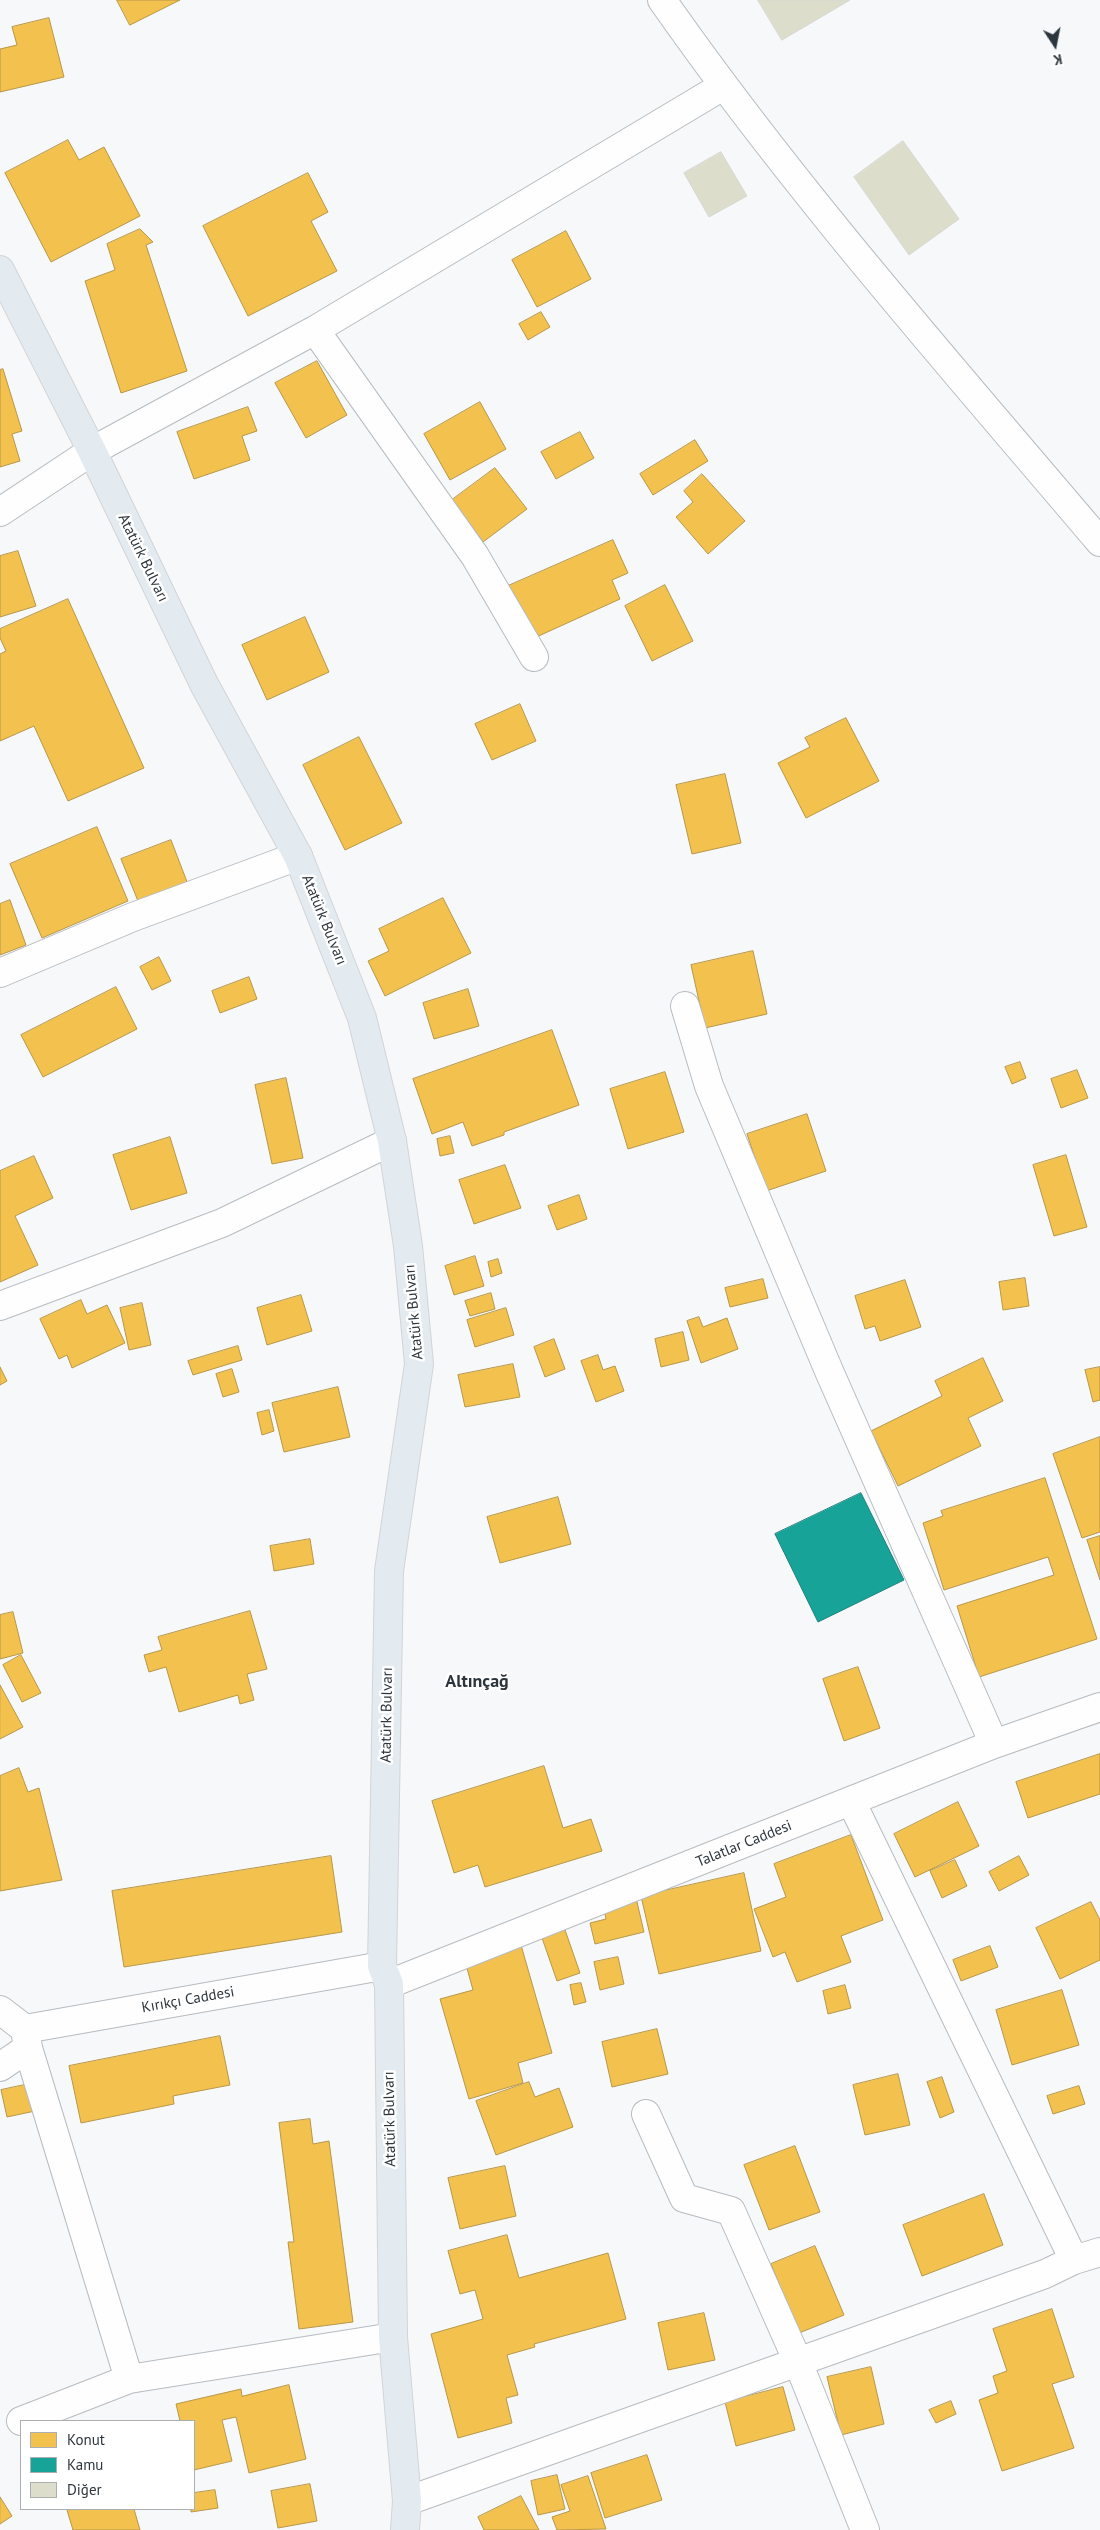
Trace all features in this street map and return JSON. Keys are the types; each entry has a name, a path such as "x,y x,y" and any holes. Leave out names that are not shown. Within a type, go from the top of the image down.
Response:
{"main road":[{"name":"Atatürk Bulvarı","path":"0,270 92,451 204,684 298,856 362,1018 392,1142 408,1246 419,1364 389,1571 386,1975 393,2337 407,2501 406,2530"}],"street":[{"path":"662,0 723,86 857,254 1100,542"},
{"path":"0,512 92,451 315,330 723,86"},
{"path":"315,330 475,556 534,657"},
{"path":"0,972 133,917 298,856"},
{"path":"685,1006 708,1086 829,1371 994,1744"},
{"path":"0,1306 222,1223 392,1142"},
{"name":"Talatlar Caddesi","path":"386,1975 851,1801 994,1744 1100,1706"},
{"path":"851,1801 1074,2260"},
{"name":"Kırıkçı Caddesi","path":"27,2038 386,1975"},
{"path":"0,2010 27,2038 129,2379"},
{"path":"0,2067 27,2038"},
{"path":"646,2114 684,2198 731,2211 798,2362 865,2530"},
{"path":"407,2501 1045,2274 1074,2260 1100,2252"},
{"path":"24,2420 129,2379 393,2337"},
{"path":"0,2430 20,2421"}],"building: Konut":[{"path":"117,0 180,0 130,25"},
{"path":"49,18 64,77 0,92 0,49 17,45 12,27"},
{"path":"68,140 79,160 104,147 140,216 51,262 5,173"},
{"path":"308,173 328,212 311,221 337,271 248,316 203,226"},
{"path":"140,229 153,242 146,245 187,371 121,393 85,281 115,270 107,244"},
{"path":"566,231 591,279 537,307 512,260"},
{"path":"541,312 550,327 528,340 519,324"},
{"path":"317,361 347,415 306,438 275,383"},
{"path":"3,369 22,431 12,434 20,461 0,467 0,370"},
{"path":"480,402 506,449 450,480 424,434"},
{"path":"248,407 257,431 242,436 250,460 194,479 177,432"},
{"path":"580,432 594,458 556,479 541,452"},
{"path":"695,440 708,461 653,495 640,474"},
{"path":"495,468 527,509 483,542 452,500"},
{"path":"702,474 745,521 708,554 676,517 693,502 684,491"},
{"path":"613,540 628,573 612,580 620,599 532,639 508,586"},
{"path":"18,551 36,606 0,617 0,556"},
{"path":"665,585 693,641 652,661 625,606"},
{"path":"68,599 144,768 68,801 34,726 0,741 0,654 6,651 0,638 0,629"},
{"path":"305,617 329,672 267,700 242,645"},
{"path":"520,704 536,741 492,760 475,724"},
{"path":"846,718 879,781 806,818 778,763 810,747 805,738"},
{"path":"359,737 402,823 345,850 303,765"},
{"path":"725,774 741,843 692,854 676,785"},
{"path":"97,827 128,901 42,938 10,864"},
{"path":"171,840 189,887 140,906 121,859"},
{"path":"443,898 471,953 385,996 368,961 389,951 379,929"},
{"path":"10,900 26,945 0,955 0,904"},
{"path":"753,951 767,1014 705,1028 691,965"},
{"path":"159,957 171,981 152,990 140,967"},
{"path":"249,977 257,999 220,1013 212,991"},
{"path":"116,987 137,1029 43,1077 21,1035"},
{"path":"468,989 479,1026 434,1039 423,1003"},
{"path":"552,1030 579,1105 504,1132 504,1135 472,1146 463,1122 432,1134 413,1079"},
{"path":"1020,1062 1026,1078 1012,1084 1005,1067"},
{"path":"1077,1070 1088,1098 1061,1108 1051,1079"},
{"path":"665,1072 684,1132 628,1149 610,1089"},
{"path":"286,1078 303,1158 272,1164 255,1085"},
{"path":"807,1114 826,1171 766,1191 747,1134"},
{"path":"450,1136 454,1153 440,1156 437,1139"},
{"path":"170,1137 187,1193 131,1210 113,1155"},
{"path":"1066,1155 1087,1227 1054,1236 1033,1165"},
{"path":"34,1156 53,1198 15,1216 38,1265 0,1282 0,1171"},
{"path":"505,1165 521,1208 474,1224 459,1180"},
{"path":"579,1195 587,1219 557,1230 548,1206"},
{"path":"475,1256 484,1286 454,1295 445,1266"},
{"path":"498,1259 502,1273 491,1277 488,1262"},
{"path":"1025,1278 1029,1306 1003,1310 999,1282"},
{"path":"763,1279 768,1298 730,1307 725,1288"},
{"path":"905,1280 921,1327 880,1341 875,1326 865,1329 855,1296"},
{"path":"491,1293 495,1309 470,1316 465,1301"},
{"path":"301,1295 312,1331 267,1345 257,1308"},
{"path":"81,1300 87,1314 107,1305 125,1343 72,1368 67,1355 59,1359 40,1319"},
{"path":"142,1303 151,1345 129,1350 120,1308"},
{"path":"506,1308 514,1335 475,1347 467,1320"},
{"path":"699,1317 703,1327 727,1318 738,1349 701,1363 687,1321"},
{"path":"683,1332 689,1360 661,1367 655,1339"},
{"path":"554,1339 565,1369 545,1377 534,1347"},
{"path":"238,1346 242,1360 193,1375 188,1361"},
{"path":"598,1355 603,1370 615,1366 624,1391 596,1402 581,1361"},
{"path":"983,1358 1003,1401 968,1418 981,1446 898,1486 871,1431 942,1396 935,1381"},
{"path":"513,1364 520,1397 465,1407 458,1375"},
{"path":"0,1367 7,1381 0,1385"},
{"path":"1100,1367 1100,1400 1093,1402 1085,1370"},
{"path":"232,1369 239,1392 223,1397 216,1374"},
{"path":"338,1387 350,1437 284,1452 272,1403"},
{"path":"269,1410 274,1431 262,1435 257,1413"},
{"path":"1100,1437 1100,1532 1082,1538 1053,1454"},
{"path":"1045,1478 1097,1639 979,1677 957,1606 1054,1575 1048,1557 944,1590 923,1523 943,1516 941,1511"},
{"path":"558,1497 571,1544 500,1563 487,1517"},
{"path":"1100,1536 1100,1580 1087,1540"},
{"path":"310,1539 314,1564 274,1571 270,1546"},
{"path":"250,1611 267,1669 247,1674 254,1700 240,1704 238,1695 179,1712 166,1667 149,1672 144,1655 162,1650 158,1637"},
{"path":"13,1612 23,1653 0,1659 0,1615"},
{"path":"21,1655 41,1693 22,1702 3,1665"},
{"path":"858,1667 880,1728 844,1741 823,1679"},
{"path":"0,1685 23,1727 0,1739"},
{"path":"1100,1754 1100,1794 1028,1818 1016,1782"},
{"path":"544,1766 563,1828 591,1819 602,1851 485,1887 478,1865 454,1873 432,1801"},
{"path":"19,1768 28,1792 39,1788 62,1880 0,1891 0,1776"},
{"path":"958,1802 979,1846 915,1877 894,1834"},
{"path":"851,1835 883,1920 841,1936 851,1962 797,1982 785,1952 773,1957 754,1909 786,1897 774,1864"},
{"path":"331,1856 342,1932 124,1967 112,1891"},
{"path":"1019,1856 1029,1875 999,1891 989,1872"},
{"path":"955,1860 967,1886 942,1898 930,1871"},
{"path":"744,1873 761,1951 659,1974 641,1896"},
{"path":"637,1902 644,1932 595,1944 590,1923 606,1919 604,1909"},
{"path":"1091,1902 1100,1920 1100,1960 1060,1979 1036,1928"},
{"path":"564,1927 580,1973 557,1981 541,1935"},
{"path":"521,1945 552,2053 518,2063 523,2083 469,2099 440,1999 473,1990 465,1961"},
{"path":"990,1946 998,1967 961,1981 953,1960"},
{"path":"618,1957 624,1984 600,1990 594,1962"},
{"path":"581,1983 586,2002 574,2005 570,1985"},
{"path":"845,1985 851,2008 828,2014 823,1991"},
{"path":"1062,1990 1079,2045 1012,2065 996,2010"},
{"path":"657,2029 668,2074 612,2087 602,2042"},
{"path":"220,2036 230,2085 173,2096 174,2104 81,2123 69,2066"},
{"path":"898,2074 910,2125 865,2135 853,2085"},
{"path":"942,2077 954,2112 940,2118 927,2082"},
{"path":"529,2082 535,2097 559,2088 573,2127 496,2155 476,2101"},
{"path":"29,2084 35,2111 7,2117 1,2090"},
{"path":"1079,2086 1085,2104 1053,2114 1047,2096"},
{"path":"310,2119 313,2144 329,2141 353,2322 299,2329 288,2242 294,2242 279,2123"},
{"path":"795,2146 820,2212 769,2230 744,2165"},
{"path":"505,2166 516,2216 460,2229 448,2178"},
{"path":"984,2194 1003,2245 922,2276 903,2225"},
{"path":"507,2235 519,2278 608,2253 626,2319 534,2344 535,2347 507,2355 518,2395 506,2398 512,2423 458,2438 431,2334 483,2319 475,2290 460,2294 448,2251"},
{"path":"815,2246 844,2315 799,2333 771,2264"},
{"path":"1052,2309 1074,2377 1052,2384 1074,2448 1002,2471 979,2400 998,2393 993,2376 1007,2371 993,2329"},
{"path":"704,2313 715,2360 668,2370 658,2323"},
{"path":"871,2367 884,2424 841,2435 827,2377"},
{"path":"289,2385 306,2459 249,2473 236,2417 222,2420 232,2461 195,2470 195,2420 180,2420 176,2404 241,2389 242,2396"},
{"path":"783,2387 795,2430 736,2446 725,2402"},
{"path":"951,2401 956,2414 936,2423 929,2410"},
{"path":"647,2455 662,2500 605,2518 591,2473"},
{"path":"557,2475 565,2509 538,2515 531,2481"},
{"path":"588,2476 606,2529 557,2530 552,2517 570,2511 561,2485"},
{"path":"310,2484 317,2521 278,2528 271,2491"},
{"path":"215,2490 218,2508 191,2512 191,2510 195,2510 195,2493"},
{"path":"521,2496 539,2530 484,2530 478,2517"},
{"path":"0,2497 12,2516 0,2524"},
{"path":"67,2510 134,2510 140,2530 73,2530"}],"building: Kamu":[{"path":"861,1493 904,1580 818,1622 775,1534"}],"building: Diğer":[{"path":"758,0 850,0 782,40"},
{"path":"903,141 959,219 909,255 854,177"},
{"path":"721,152 747,196 709,217 684,173"}],"district":[{"name":"Altınçağ","path":"477,1682"}]}
